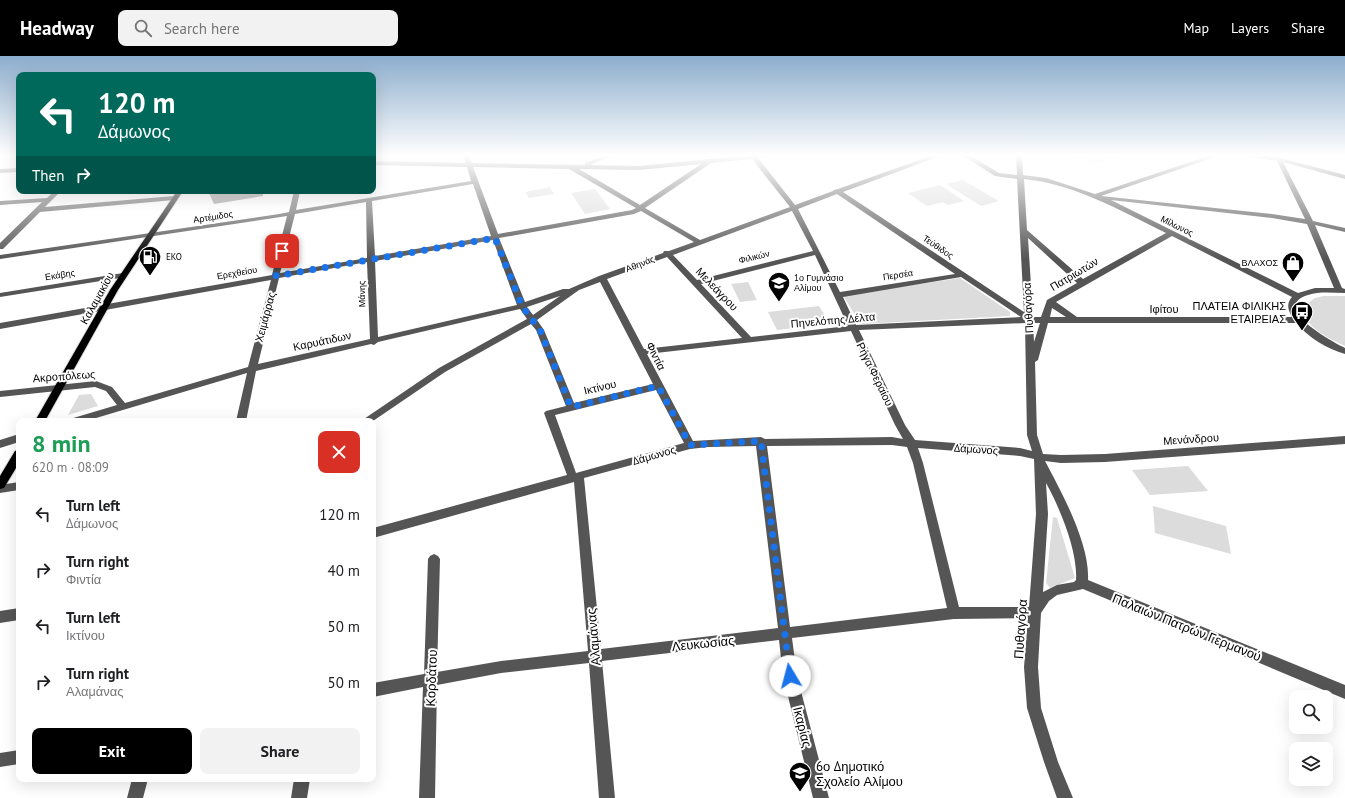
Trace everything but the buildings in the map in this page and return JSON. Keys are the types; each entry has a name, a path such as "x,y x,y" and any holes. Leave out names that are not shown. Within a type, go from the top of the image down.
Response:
{"main road":[{"name":"Καλαμακίου","path":"42,418 123,275 177,194"},
{"path":"0,485 16,459"}],"street":[{"name":"Αρτέμιδος","path":"0,257 149,236 427,190"},
{"path":"478,190 522,306 540,330 571,407"},
{"path":"610,190 699,242"},
{"name":"Ερεχθείου","path":"0,326 634,212 668,190"},
{"name":"Ρήγα Φεραίου","path":"779,190 794,208 817,252 900,425 911,443 918,463 954,613"},
{"name":"Αθηνάς","path":"370,418 442,370 533,319 576,288 840,190"},
{"name":"Πυθαγόρα","path":"1022,190 1023,230 1029,319 1032,435 1039,457 1059,498 1084,576 1082,583"},
{"name":"Μίλωνος","path":"1076,190 1098,197 1297,296"},
{"path":"1098,197 1119,190"},
{"path":"1294,190 1342,291 1321,290 1307,292 1297,296 1292,303 1292,308 1298,320 1318,338 1345,351"},
{"name":"Τεύθιδος","path":"836,191 1029,319"},
{"path":"0,247 55,194"},
{"name":"Χειμάρρας","path":"242,418 251,369 296,194"},
{"path":"1098,197 1212,209 1310,222 1345,230"},
{"path":"39,210 174,198"},
{"name":"Μάνης","path":"369,199 374,342"},
{"path":"0,203 49,200"},
{"path":"1023,230 1082,283"},
{"name":"Πατριωτών","path":"1031,370 1050,302 1172,233"},
{"name":"Φιλικών","path":"696,283 817,252"},
{"name":"Μελεάγρου","path":"667,253 750,340"},
{"name":"Εκάβης","path":"0,295 123,275"},
{"name":"Περσέα","path":"838,295 962,275"},
{"name":"Φιντία","path":"602,278 690,445"},
{"name":"Καρυάτιδων","path":"84,418 251,369 374,342 522,306 576,288"},
{"name":"Πυθαγόρα","path":"1050,302 1075,320"},
{"name":"Ιφίτου","path":"1029,319 1298,320"},
{"name":"Πηνελόπης Δέλτα","path":"640,352 853,328 1029,319"},
{"name":"Ακροπόλεως","path":"0,394 96,384 109,389 122,406"},
{"name":"Ικτίνου","path":"549,414 571,407 658,386"},
{"name":"Αλαμάνας","path":"549,414 576,477 607,798"},
{"path":"0,444 16,439"},
{"name":"Μενάνδρου","path":"1039,457 1061,459 1105,458 1345,440"},
{"name":"Δάμωνος","path":"376,532 690,445 761,441 892,441 1020,452 1039,457"},
{"name":"Ικαρίας","path":"761,441 790,676 821,798"},
{"name":"Πυθαγόρα","path":"1039,457 1042,514 1031,667 1034,708 1051,762 1065,798"},
{"path":"0,489 16,486"},
{"name":"Κορδάτου","path":"427,798 434,559"},
{"path":"1035,612 1048,594 1056,590 1074,588 1082,583"},
{"name":"Παλαιών Πατρών Γερμανού","path":"1082,583 1345,692"},
{"name":"Λευκωσίας","path":"376,689 431,678 594,655 785,634 954,613 1035,612"},
{"path":"0,617 16,614"},
{"path":"0,760 16,757"},
{"path":"135,798 139,782"},
{"path":"299,798 302,782"}],"shaded area":[{"path":"537,190 552,190 554,194 529,198 525,192"},
{"path":"595,190 610,209 585,214 571,193"},
{"path":"921,190 947,190 964,201 948,205 943,202 927,206 908,193"},
{"path":"955,190 980,190 999,201 981,206"},
{"path":"960,278 1010,312 1010,316 863,324 859,322 844,297 846,295"},
{"path":"748,282 757,300 740,302 731,284"},
{"path":"1324,296 1345,296 1345,346 1317,330 1311,325 1304,312 1305,305 1315,298"},
{"path":"819,306 830,324 777,330 768,312"},
{"path":"91,394 98,406 68,415 79,395"},
{"path":"1188,466 1208,491 1150,495 1132,470"},
{"path":"1153,506 1226,526 1231,554 1155,533"},
{"path":"1053,517 1057,518 1075,578 1050,588 1046,583"}],"place":[{"name":"EKO","path":"150,276"},
{"name":"ΒΛΑΧΟΣ","path":"1293,282"},
{"name":"1ο Γυμνάσιο Αλίμου","path":"779,302"},
{"name":"ΠΛΑΤΕΙΑ ΦΙΛΙΚΗΣ ΕΤΑΙΡΕΙΑΣ","path":"1302,332"},
{"name":"6ο Δημοτικό Σχολείο Αλίμου","path":"800,792"}],"route":[{"path":"282,251 276,276 495,238 522,306 540,330 571,407 658,386 690,445 761,441 790,676"}]}
